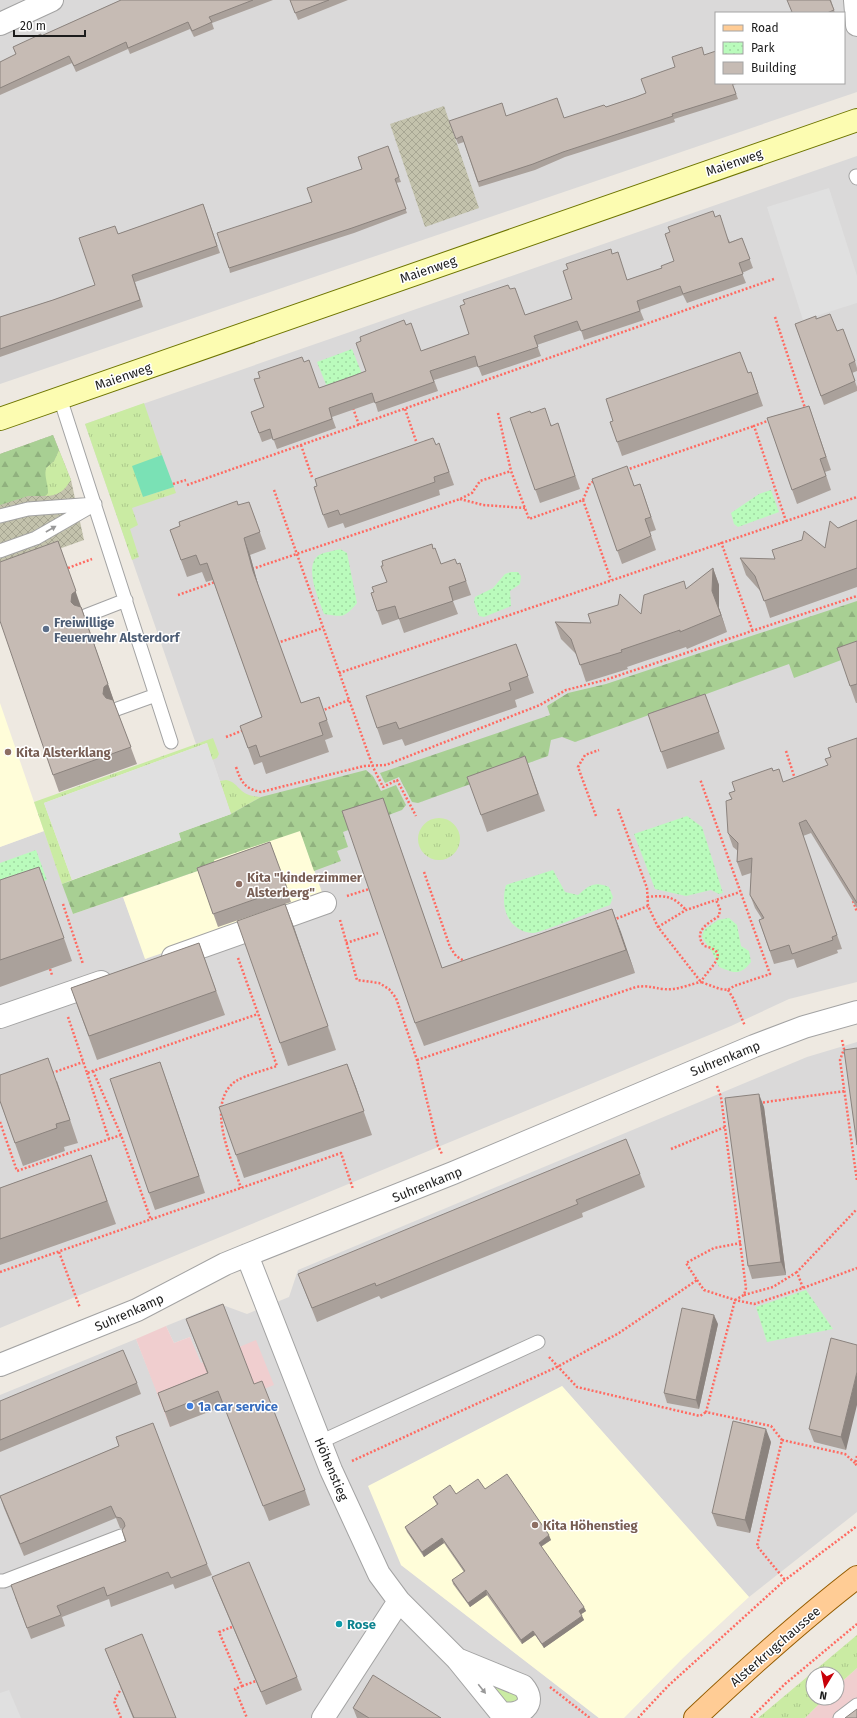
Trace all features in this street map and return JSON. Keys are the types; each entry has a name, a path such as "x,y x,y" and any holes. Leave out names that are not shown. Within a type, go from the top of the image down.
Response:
{"main road":[{"name":"Alsterkrugchaussee","path":"695,1718 755,1662 812,1612 857,1577"}],"street":[{"path":"0,24 52,0"},
{"path":"855,0 857,25"},
{"name":"Maienweg","path":"0,419 857,120"},
{"path":"156,962 332,909"},
{"path":"0,1017 120,975"},
{"name":"Suhrenkamp","path":"0,1365 137,1310 225,1264 453,1173 710,1064 804,1027 857,1012"},
{"name":"Höhenstieg","path":"247,1255 331,1470 379,1574 399,1601 457,1659 500,1712 509,1716 519,1715 528,1707 529,1695 523,1686 457,1659"},
{"path":"323,1718 399,1601"}],"lane":[{"path":"60,398 111,552 171,742"},
{"path":"0,516 28,509 95,504"},
{"path":"0,550 36,538 95,504"},
{"path":"85,616 126,600"},
{"path":"117,709 156,695"},
{"path":"320,1442 538,1342"},
{"path":"0,1581 4,1582 121,1536"},
{"path":"840,1718 857,1705"}],"path":[{"path":"188,485 774,279"},
{"path":"775,317 805,408 798,410"},
{"path":"352,405 359,425"},
{"path":"404,409 416,441"},
{"path":"498,413 511,471 528,519 582,500 590,483 598,480"},
{"path":"620,472 776,418"},
{"path":"754,426 786,521"},
{"path":"301,445 312,477"},
{"path":"246,571 460,499 472,493 480,481 511,471"},
{"path":"172,484 186,480"},
{"path":"274,490 373,767 383,787 397,780 416,816"},
{"path":"339,673 857,497"},
{"path":"460,499 483,505 525,508"},
{"path":"582,500 612,580"},
{"path":"721,542 753,632"},
{"path":"68,568 111,552"},
{"path":"178,595 217,581"},
{"path":"236,767 241,780 246,786 252,790 261,792 364,766 373,767 386,765 540,705 566,690 605,680 753,632 857,596"},
{"path":"275,644 323,628"},
{"path":"320,711 349,700"},
{"path":"226,737 248,729"},
{"path":"596,816 578,767 585,754 599,750"},
{"path":"786,750 798,786"},
{"path":"618,809 647,888 648,906 658,927 702,982 720,989 728,990 734,986 770,974 700,779"},
{"path":"424,872 450,947 456,956 468,963 466,968"},
{"path":"658,927 686,910 740,892"},
{"path":"647,897 660,896 676,899 686,910"},
{"path":"852,897 857,912"},
{"path":"702,982 706,973 715,964 718,958 717,952 713,948 704,946 699,936 701,928 719,916 720,909 716,900"},
{"path":"63,904 91,985"},
{"path":"611,920 648,906"},
{"path":"332,909 346,943 357,980 379,983 389,988 396,998 417,1060 438,1146 453,1173"},
{"path":"346,943 378,933"},
{"path":"239,961 276,1066 236,1081 223,1100 220,1114 222,1129 241,1188"},
{"path":"417,1060 636,987 650,985 664,989 673,989 702,982"},
{"path":"728,990 734,998 754,1046"},
{"path":"87,1073 258,1014"},
{"path":"836,1017 844,1049 840,1060 857,1181"},
{"path":"77,1043 109,1139"},
{"path":"840,1060 846,1060"},
{"path":"49,1074 83,1062"},
{"path":"710,1064 723,1108 746,1288 744,1295"},
{"path":"93,1071 121,1135 151,1220"},
{"path":"753,1104 844,1091"},
{"path":"723,1108 730,1107"},
{"path":"0,1122 17,1171 121,1135"},
{"path":"671,1149 725,1127"},
{"path":"0,1272 341,1153 348,1174"},
{"path":"557,1367 577,1387 700,1416 706,1412 735,1300 744,1295 773,1287 797,1272 857,1209"},
{"path":"741,1244 714,1248 686,1263 704,1290 735,1300 754,1304 857,1268"},
{"path":"59,1252 88,1330"},
{"path":"797,1272 803,1288"},
{"path":"331,1470 557,1367 619,1332 697,1280"},
{"path":"706,1412 771,1426 782,1440 845,1454 856,1465"},
{"path":"782,1440 757,1546 785,1580"},
{"path":"856,1465 857,1456"},
{"path":"638,1718 668,1686 785,1580 857,1526"},
{"path":"751,1718 785,1684 857,1624"},
{"path":"232,1627 220,1632 242,1686"},
{"path":"523,1686 532,1678 540,1679 590,1718"},
{"path":"247,1718 235,1689 256,1681"},
{"path":"121,1689 114,1701 121,1718"}],"shaded area":[{"path":"0,0 857,0 857,92 0,384"},
{"path":"444,106 479,208 425,227 390,124"},
{"path":"857,156 857,982 789,999 731,1026 0,1328 0,847 44,831 73,914 123,897 146,959 300,831 243,850 206,741 196,744 85,424"},
{"path":"829,188 857,276 857,303 803,320 767,207"},
{"path":"53,435 71,480 84,540 0,570 0,454"},
{"name":"Kita Alsterklang","path":"0,703 44,831 0,847"},
{"path":"207,743 231,814 179,833 181,840 72,880 44,803"},
{"name":"Kita \"kinderzimmer Alsterberg\"","path":"300,830 324,898 145,959 123,897 215,865 214,860"},
{"path":"857,1042 857,1512 749,1597 562,1386 401,1565 599,1718 0,1718 0,1395 136,1339 171,1427 200,1363 190,1337 174,1343 166,1326 220,1304 247,1314 289,1297 298,1270 807,1057"},
{"path":"166,1326 174,1343 190,1337 201,1363 256,1340 274,1385 170,1427 136,1339"},
{"name":"Kita Höhenstieg","path":"562,1386 749,1597 683,1658 624,1718 599,1718 401,1565 368,1486"},
{"path":"857,1668 857,1718 805,1718 817,1706 845,1706 845,1679"},
{"path":"9,1690 21,1718 0,1718 0,1693"}],"green space":[{"path":"352,349 362,374 327,387 317,362"},
{"path":"144,403 162,455 150,460 143,497 174,487 176,493 132,508 138,525 130,529 139,557 132,560 85,424"},
{"path":"53,435 59,450 54,461 46,468 45,474 48,493 45,496 28,496 0,505 0,454"},
{"path":"59,450 71,480 66,487 57,494 45,496 48,493 44,476 46,468 54,461"},
{"path":"162,455 174,487 143,497 132,466"},
{"path":"771,490 779,512 738,527 734,524 731,513 759,494"},
{"path":"340,549 347,553 357,603 346,614 336,616 324,614 316,592 312,575 312,567 314,560 319,555"},
{"path":"518,572 521,576 520,584 510,591 511,606 484,617 479,616 474,602 475,597 493,588 505,574"},
{"path":"857,601 857,654 794,678 789,664 575,742 562,737 551,740 548,756 418,803 412,802 399,777 385,783 380,773 550,715 547,706 568,693 606,684"},
{"path":"213,738 219,754 217,758 212,760 207,743 44,803 72,880 62,884 34,802"},
{"path":"366,770 373,776 381,791 396,785 406,805 402,810 343,832 348,847 337,851 341,861 314,871 300,831 214,860 215,865 73,914 62,884 181,840 178,833 231,814 261,797"},
{"path":"226,780 234,783 247,794 261,797 231,814 220,781"},
{"path":"687,816 702,827 723,893 719,894 711,890 686,896 655,889 634,834"},
{"path":"435,818 443,818 451,821 457,827 460,839 457,851 451,857 443,860 435,860 427,857 421,851 418,843 418,835 421,827 427,821"},
{"path":"36,850 47,880 0,896 0,863"},
{"path":"553,870 565,892 578,895 589,886 596,884 609,887 613,897 610,905 538,932 533,933 517,928 511,922 505,909 504,893 506,885"},
{"path":"729,918 737,925 741,946 749,951 751,962 743,970 736,972 719,967 712,952 702,937 704,930 718,920"},
{"path":"806,1290 833,1329 767,1342 756,1307"},
{"path":"857,1635 857,1668 845,1679 845,1666 820,1666"},
{"path":"486,1679 522,1698 509,1708"},
{"path":"805,1679 805,1706 817,1706 805,1718 758,1718"}],"building":[{"path":"121,0 253,0 209,17 212,22 192,31 188,22 128,48 126,42 74,66 69,56 0,88 0,62 16,54 13,47"},
{"path":"290,0 329,0 295,13"},
{"path":"787,0 830,0 834,10 829,12 792,12"},
{"path":"702,47 704,55 715,51 715,84 732,84 736,94 672,114 673,116 478,182 462,136 456,139 449,121 502,103 506,116 557,98 564,118 604,105 606,107 646,93 641,79 675,67 672,57"},
{"path":"388,146 399,177 395,179 406,209 229,268 217,233 312,202 307,188 362,169 358,157"},
{"path":"203,204 217,246 132,275 140,300 0,349 0,317 95,285 79,238 115,226 118,234"},
{"path":"713,211 715,217 720,215 729,243 742,238 750,259 739,263 743,274 683,294 680,286 637,301 640,311 581,331 577,321 534,336 538,347 478,367 475,356 430,371 434,382 375,403 372,393 329,408 332,419 273,440 270,429 259,433 251,412 264,407 254,379 260,378 258,372 302,357 304,362 309,360 319,388 366,371 356,343 361,341 360,337 404,320 406,325 411,323 421,351 469,334 460,306 465,304 463,300 508,285 510,289 515,288 525,315 572,299 563,271 568,269 566,264 611,249 612,254 618,252 627,280 662,268 661,266 674,261 665,234 670,232 668,227"},
{"path":"830,314 837,331 843,329 855,361 849,364 855,381 821,396 795,324 816,316 816,319"},
{"path":"740,352 748,373 751,372 758,393 617,442 610,422 613,421 606,399"},
{"path":"809,406 826,457 820,459 826,476 792,490 767,418"},
{"path":"545,408 551,426 558,423 575,476 535,490 510,418 530,411 531,413"},
{"path":"433,438 436,445 439,443 449,472 434,477 435,482 340,515 338,510 323,515 314,487 317,486 315,479"},
{"path":"627,466 634,486 640,484 651,517 645,519 651,536 617,551 592,479"},
{"path":"237,501 238,505 249,502 260,532 244,538 253,571 301,703 319,697 327,720 319,723 323,735 260,757 256,745 248,748 240,726 262,717 207,563 200,565 196,555 181,560 170,530 180,526 179,522"},
{"path":"857,520 857,568 764,601 755,576 740,558 775,559 772,550 802,540 804,531 825,548 830,521 838,528"},
{"path":"58,541 76,591 72,594 71,602 74,605 81,607 108,684 104,687 103,694 106,698 113,700 131,747 53,775 0,621 0,562"},
{"path":"432,544 441,564 455,559 457,564 460,563 466,581 449,587 453,601 399,619 395,606 377,611 371,593 374,592 372,587 387,582 381,566 383,566 382,561"},
{"path":"713,568 712,591 721,615 680,632 680,630 621,650 622,652 580,665 571,639 555,622 591,623 588,614 618,605 620,594 641,614 644,595 684,581 686,589"},
{"path":"857,641 857,684 850,686 837,648"},
{"path":"516,644 528,676 509,683 511,690 399,729 396,722 377,728 366,696"},
{"path":"705,694 719,732 661,752 648,714"},
{"path":"857,738 857,903 806,820 799,823 837,935 832,937 833,940 792,954 789,945 770,951 759,920 764,918 750,895 752,858 737,862 738,843 728,833 726,801 732,799 729,793 735,791 732,782 772,768 773,771 779,769 783,782 828,765 825,759 831,757 828,748"},
{"path":"525,756 538,794 481,815 467,777"},
{"path":"383,798 442,968 612,909 626,950 415,1023 342,811"},
{"path":"270,842 287,888 213,914 197,868"},
{"path":"39,867 64,938 0,960 0,880"},
{"path":"285,904 328,1026 280,1043 237,921"},
{"path":"199,943 216,991 89,1036 71,988"},
{"path":"857,1048 857,1145 844,1050"},
{"path":"48,1058 70,1120 56,1124 57,1128 15,1143 0,1101 0,1075"},
{"path":"160,1062 199,1176 149,1193 110,1079"},
{"path":"347,1064 364,1111 236,1155 219,1107"},
{"path":"759,1094 781,1262 748,1266 725,1098"},
{"path":"626,1139 640,1174 576,1200 578,1204 376,1286 375,1283 312,1308 298,1274"},
{"path":"91,1155 107,1201 0,1239 0,1188"},
{"path":"223,1304 254,1384 262,1381 305,1490 263,1506 218,1391 165,1412 158,1393 208,1373 186,1319"},
{"path":"682,1308 714,1315 696,1400 664,1393"},
{"path":"831,1338 857,1345 857,1372 841,1437 809,1429"},
{"path":"123,1350 137,1383 0,1440 0,1401"},
{"path":"733,1421 766,1429 745,1520 712,1513"},
{"path":"153,1423 207,1564 171,1578 168,1572 107,1596 104,1587 57,1606 61,1615 27,1628 11,1585 126,1541 122,1530 125,1526 121,1518 116,1517 111,1506 20,1544 0,1496 119,1446 116,1437"},
{"path":"507,1474 549,1535 539,1543 584,1607 579,1611 582,1616 542,1644 533,1631 521,1640 486,1590 468,1603 452,1580 465,1571 442,1538 422,1552 405,1527 438,1504 433,1497 450,1485 456,1494 478,1479 485,1489"},
{"path":"249,1562 297,1677 261,1692 212,1577"},
{"path":"142,1634 176,1718 134,1718 105,1649"},
{"path":"373,1675 441,1718 369,1718 353,1708"},
{"path":"857,1709 857,1718 845,1718"}],"place":[{"name":"Freiwillige Feuerwehr Alsterdorf","path":"46,629"},
{"name":"Kita Alsterklang","path":"8,752"},
{"name":"Kita \"kinderzimmer Alsterberg\"","path":"239,884"},
{"name":"1a car service","path":"190,1406"},
{"name":"Kita Höhenstieg","path":"535,1525"},
{"name":"Rose","path":"339,1624"}]}
